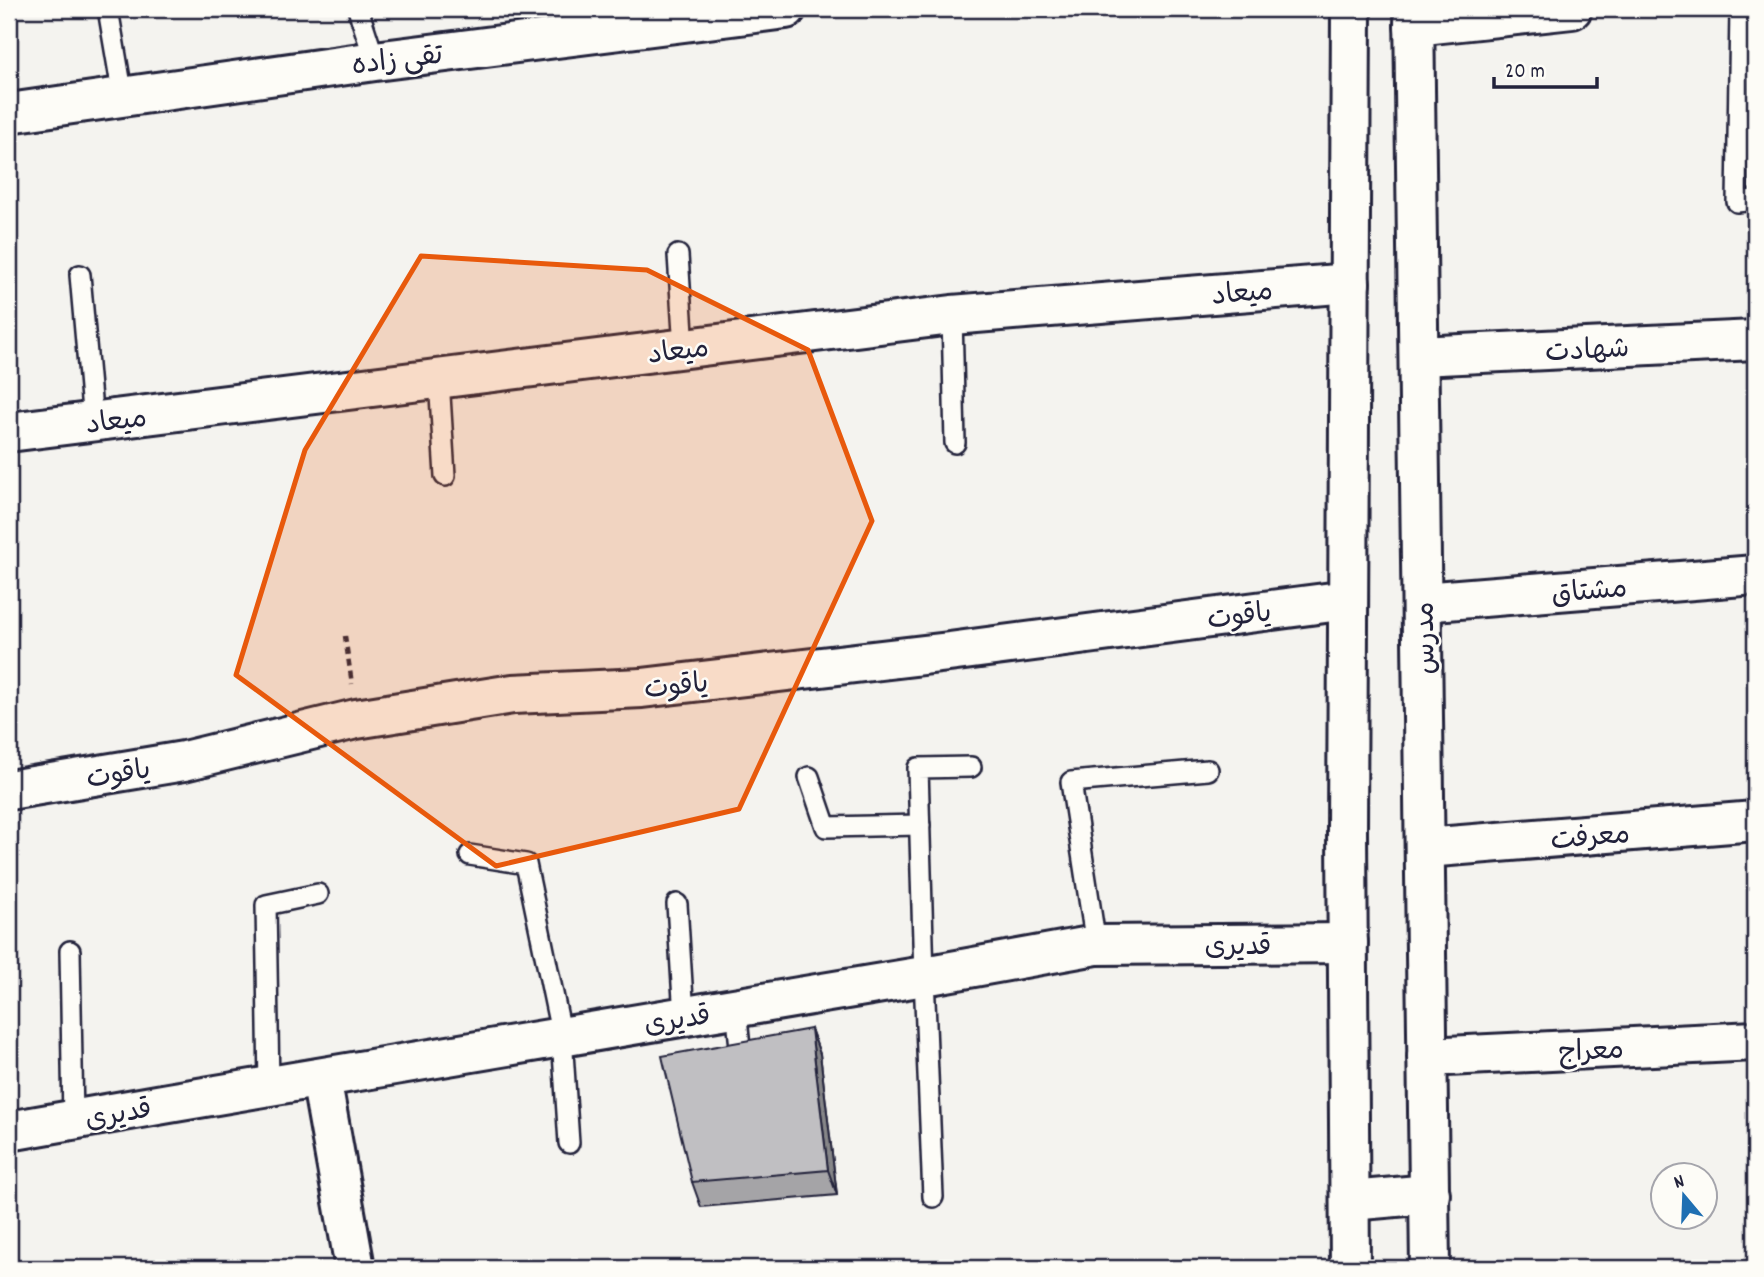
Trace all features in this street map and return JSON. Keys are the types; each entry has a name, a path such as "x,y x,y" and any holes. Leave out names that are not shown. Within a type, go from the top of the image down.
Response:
{"street":[{"name":"تقی زاده","path":"9,113 375,61 786,9"},
{"path":"1350,1268 1348,600 1351,9"},
{"path":"1414,18 1572,9"},
{"name":"مدرس","path":"1414,18 1430,1268"},
{"name":"میعاد","path":"9,432 951,315 1350,283"},
{"name":"شهادت","path":"1419,356 1755,340"},
{"name":"مشتاق","path":"1422,602 1755,575"},
{"name":"یاقوت","path":"9,790 184,761 356,719 513,694 642,688 949,652 1348,600"},
{"name":"معرفت","path":"1425,848 1755,821"},
{"name":"قدیری","path":"9,1131 1096,945 1348,943"},
{"name":"معراج","path":"1427,1057 1755,1041"},
{"path":"321,1078 355,1268"},
{"path":"1350,1201 1430,1194"}],"lane":[{"path":"108,9 122,97"},
{"path":"358,9 375,61"},
{"path":"1740,9 1737,202 1755,200"},
{"path":"678,255 684,348"},
{"path":"80,275 93,422"},
{"path":"951,315 955,443"},
{"path":"439,379 445,476"},
{"path":"933,1197 918,768 971,767"},
{"path":"1096,945 1071,782 1208,770"},
{"path":"809,777 827,827 920,825"},
{"path":"470,855 526,864 562,1037 569,1143"},
{"path":"269,1086 265,905 318,894"},
{"path":"677,904 684,1016"},
{"path":"70,951 73,1120"},
{"path":"736,1008 742,1068"}],"path":[{"path":"345,636 356,719"}],"highlighted area":[{"path":"421,256 647,270 808,350 872,521 739,809 496,866 236,675 305,450"}],"building":[{"path":"811,1029 828,1170 692,1182 662,1056"}]}
